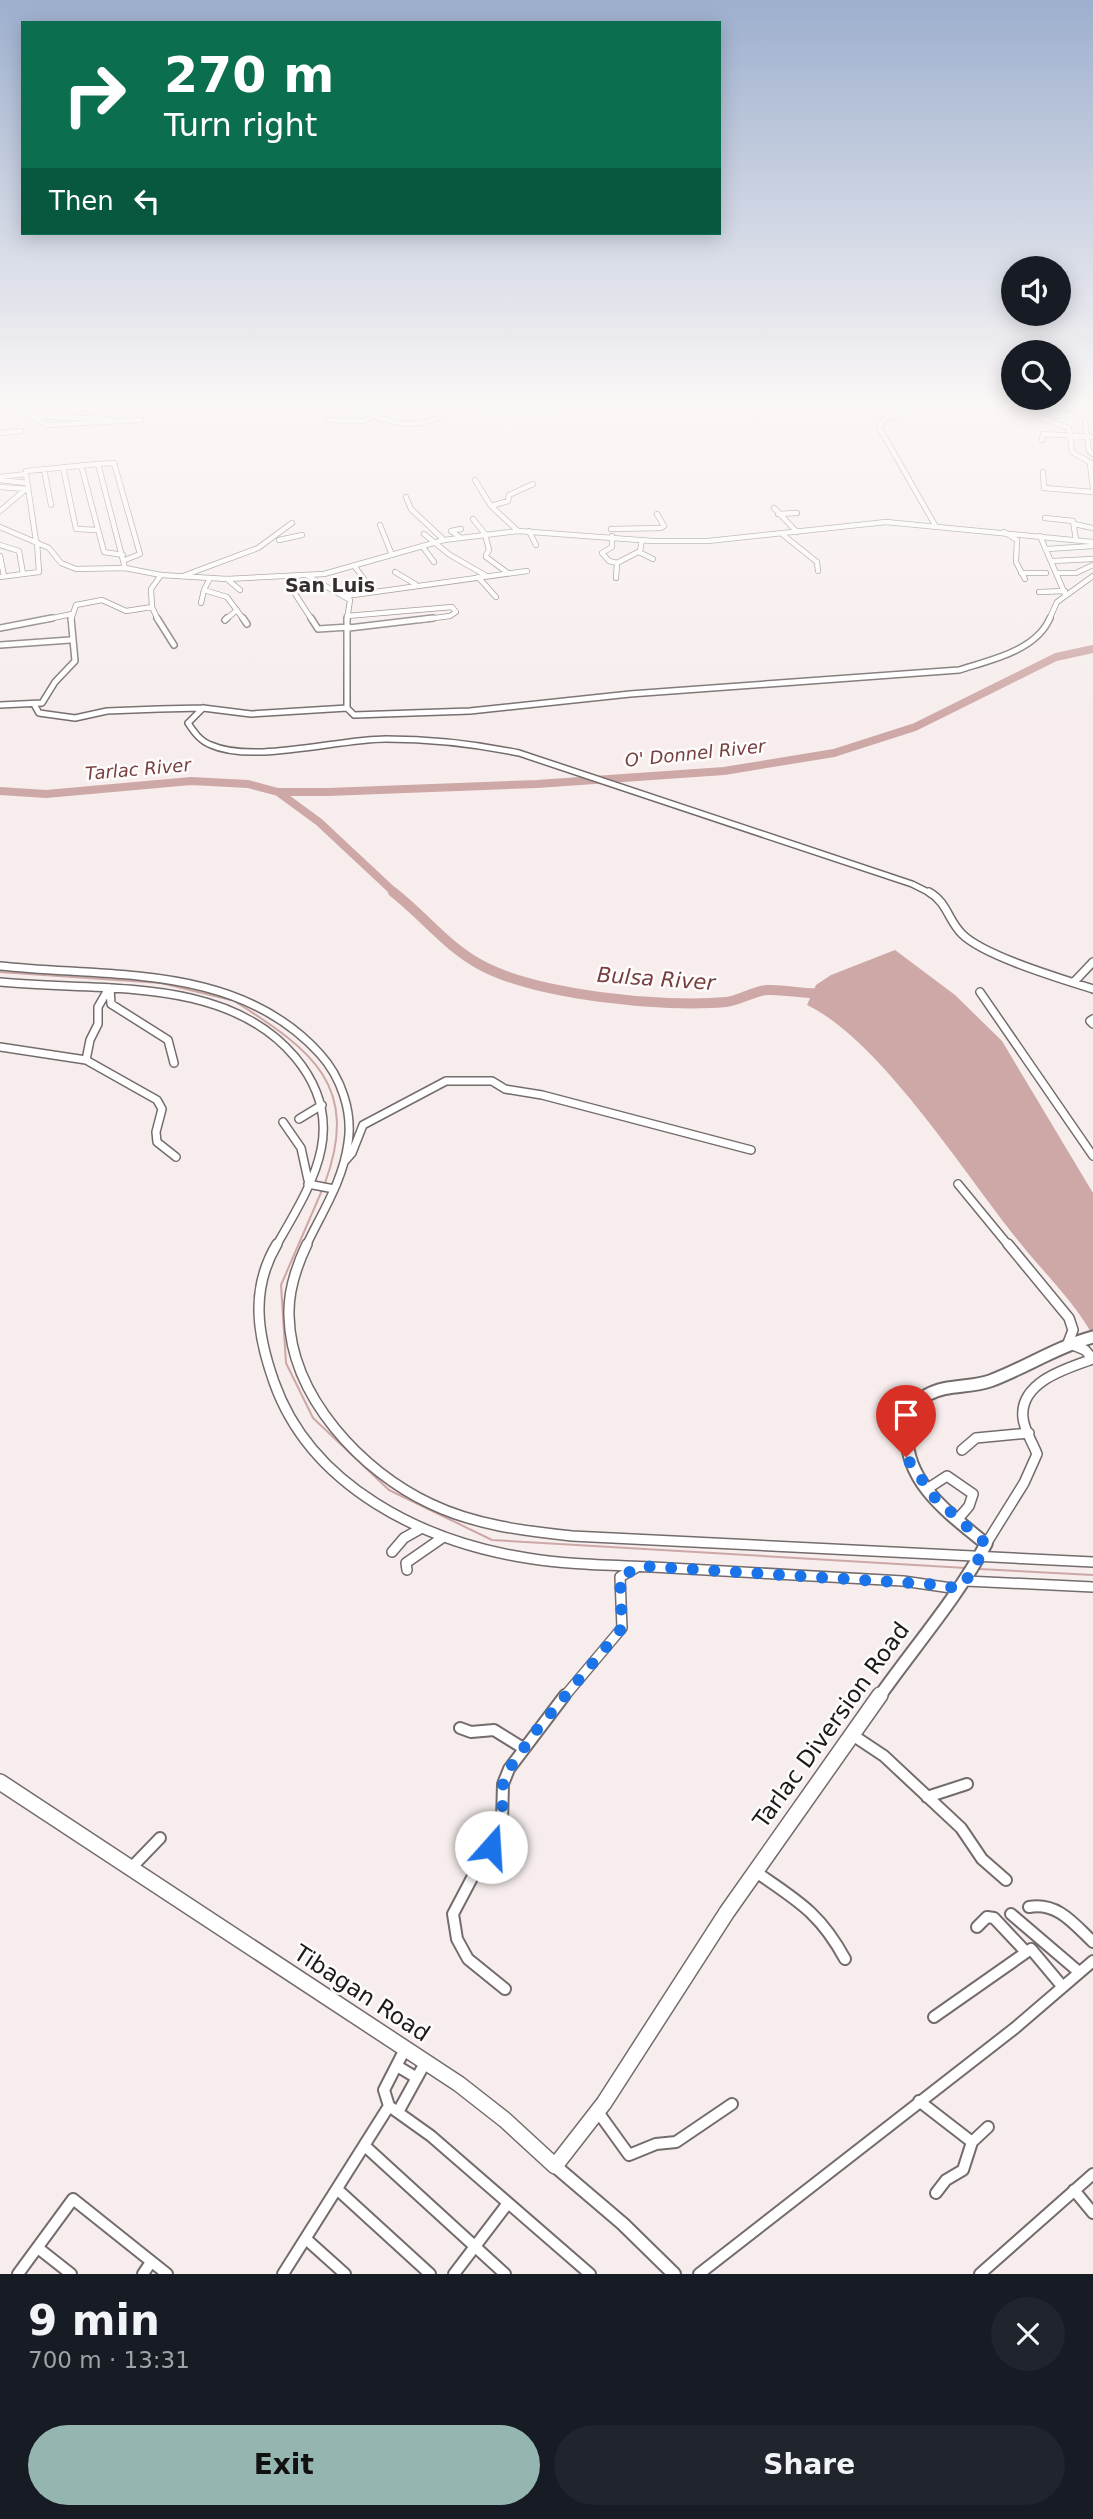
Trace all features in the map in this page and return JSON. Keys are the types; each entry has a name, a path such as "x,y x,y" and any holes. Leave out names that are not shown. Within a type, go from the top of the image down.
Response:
{"main road":[{"path":"973,1568 958,1519 927,1489 910,1465 905,1451 908,1420 920,1401 937,1391 990,1381 1073,1342 1093,1337"},
{"name":"Tarlac Diversion Road","path":"555,2166 598,2112 755,1872 973,1568"},
{"name":"Tibagan Road","path":"0,1782 426,2062 505,2120 555,2166"}],"street":[{"path":"0,556 2,576 40,571 31,511"},
{"path":"72,511 76,529 98,530"},
{"path":"93,511 105,554 124,557 140,554 127,511"},
{"path":"111,511 125,568"},
{"path":"413,511 444,540"},
{"path":"497,511 518,531"},
{"path":"776,511 797,532"},
{"path":"927,511 935,525"},
{"path":"778,514 797,513"},
{"path":"611,529 650,530 664,527 657,514"},
{"path":"1045,518 1072,520 1074,524 1093,528"},
{"path":"473,519 485,534 489,550 486,556 508,573"},
{"path":"0,527 49,548 68,566 125,568 159,577 180,575 227,579 298,576 355,567 444,540 518,531 642,540 708,541 878,522 935,525 1093,544"},
{"path":"180,575 284,535 292,523"},
{"path":"1074,524 1074,540 1078,547"},
{"path":"380,525 392,555"},
{"path":"461,529 451,531 461,538"},
{"path":"617,563 602,555 612,547 615,536 621,529"},
{"path":"529,531 536,545"},
{"path":"1004,533 1017,540 1016,562 1025,579"},
{"path":"424,534 485,576"},
{"path":"782,534 817,562 818,571"},
{"path":"267,542 302,535"},
{"path":"1041,539 1065,593"},
{"path":"617,563 639,552 643,548 642,540"},
{"path":"1047,549 1093,544"},
{"path":"0,545 19,551 23,574"},
{"path":"422,547 434,562"},
{"path":"1066,548 1076,559 1090,567"},
{"path":"639,552 653,559"},
{"path":"1052,561 1093,559"},
{"path":"616,578 617,563"},
{"path":"355,567 373,591"},
{"path":"1058,573 1076,573 1090,567"},
{"path":"346,596 416,584 527,571"},
{"path":"395,572 416,584"},
{"path":"1021,573 1046,573"},
{"path":"306,575 346,596 352,603 347,616 347,708 351,713 363,716 466,711 630,694 949,672 999,657 1032,641 1047,625 1052,611 1065,593 1093,576"},
{"path":"298,576 289,581 290,586 318,629 450,616 456,612 452,607 347,616"},
{"path":"159,577 151,589 152,607 174,645"},
{"path":"478,577 496,597"},
{"path":"201,603 210,578"},
{"path":"227,579 240,590"},
{"path":"204,590 227,597 247,624"},
{"path":"1039,592 1065,593"},
{"path":"0,705 35,706 46,700 50,688 75,661 71,640 72,614 76,605 99,600 119,612 152,607"},
{"path":"225,620 237,610"},
{"path":"0,628 72,614"},
{"path":"0,645 71,640"},
{"path":"35,706 39,713 75,718 107,712 203,708 251,714 347,708"},
{"path":"203,708 188,723 207,744 218,747 251,749 379,740 454,743 528,755 912,884 940,898 962,934 973,942 1021,965 1093,989"},
{"path":"1074,982 1093,962"},
{"path":"0,966 172,979 228,994 274,1015 300,1032 324,1056 341,1082 348,1123 344,1162"},
{"path":"0,982 181,995 245,1017 266,1030 299,1060 314,1083 322,1105 324,1129 320,1160 311,1184 262,1270 259,1287 261,1329 273,1382 298,1428 330,1469 378,1506 421,1529 442,1538 522,1557 908,1582 973,1568 1093,1562"},
{"path":"86,1060 90,1040 98,1024 98,1007 110,988"},
{"path":"110,988 111,1004 123,1014 148,1025 167,1040 174,1063"},
{"path":"980,992 1093,1156"},
{"path":"0,1048 86,1060 157,1100 162,1109 153,1134 155,1140 176,1157"},
{"path":"751,1150 590,1110 542,1095 505,1089 492,1081 450,1081 413,1096 363,1125 352,1153 344,1162 291,1285 289,1306 296,1357 308,1390 356,1451 404,1490 450,1512 559,1537 973,1568 1093,1587"},
{"path":"299,1119 322,1105"},
{"path":"283,1122 297,1138 311,1184"},
{"path":"311,1184 332,1189"},
{"path":"958,1184 1069,1318 1073,1330 1067,1339 1086,1350 1092,1361 1050,1374 1024,1402 1023,1419 1037,1454 1024,1483 973,1568"},
{"path":"962,1450 976,1438 1029,1433"},
{"path":"927,1489 947,1476 973,1494 971,1503 958,1519"},
{"path":"392,1552 404,1538 421,1529"},
{"path":"407,1570 406,1563 411,1557 424,1554 442,1538"},
{"path":"505,1989 468,1962 459,1944 452,1917 491,1847 502,1821 504,1777 523,1748 622,1628 620,1577 641,1566"},
{"path":"460,1728 471,1732 494,1730 523,1748"},
{"path":"854,1736 884,1756 961,1828 982,1859 1006,1880"},
{"path":"927,1797 967,1784"},
{"path":"132,1867 160,1838"},
{"path":"755,1872 822,1920 845,1959"},
{"path":"1029,1907 1041,1904 1058,1910 1093,1942"},
{"path":"1010,1914 1079,1972"},
{"path":"977,1927 987,1917 994,1918 1024,1951"},
{"path":"934,2017 1024,1951 1034,1951 1062,1986"},
{"path":"699,2274 762,2228 919,2101 1015,2028 1093,1961"},
{"path":"405,2049 384,2090 393,2109 431,2136 590,2274"},
{"path":"283,2274 366,2147 426,2062"},
{"path":"397,2066 417,2077"},
{"path":"919,2101 972,2142"},
{"path":"598,2112 629,2155 656,2144 676,2142 733,2104"},
{"path":"936,2193 946,2180 963,2170 972,2142 988,2127"},
{"path":"366,2147 505,2274"},
{"name":"Tibagan Road","path":"555,2166 623,2224 674,2274"},
{"path":"980,2274 1093,2174"},
{"path":"338,2190 430,2274"},
{"path":"1074,2190 1093,2213"},
{"path":"18,2274 73,2199 167,2274"},
{"path":"454,2274 508,2203"},
{"path":"306,2239 345,2274"},
{"path":"38,2248 71,2274"},
{"path":"143,2274 152,2262"}],"shaded area":[{"path":"895,950 955,995 1002,1041 1093,1193 1093,1336 1068,1299 1017,1239 892,1077 835,1022 807,1005 816,985 831,975"}],"waterway":[{"name":"O' Donnel River","path":"278,792 537,784 724,771 834,753 915,727 1056,657 1093,649"},
{"name":"Tarlac River","path":"0,791 46,794 191,781 248,784 278,792"},
{"name":"Bulsa River","path":"278,792 319,822 396,894"},
{"name":"Bulsa River","path":"393,892 467,957 503,975 532,984 600,997 669,1003 726,1002 767,990 825,993"},
{"path":"0,972 161,983 231,1000"},
{"path":"236,1002 287,1037 307,1055 322,1074 332,1095 337,1120 335,1149 325,1183"},
{"path":"323,1188 281,1285 286,1363 313,1418 389,1490 492,1540 966,1568"},
{"path":"979,1569 1093,1575"}],"district":[{"name":"San Luis","path":"330,585"}],"route":[{"path":"491,1847 502,1821 504,1777 536,1731 622,1628 622,1574 641,1566 732,1569 942,1585 958,1589 971,1574 986,1544 920,1482 906,1457"}]}
